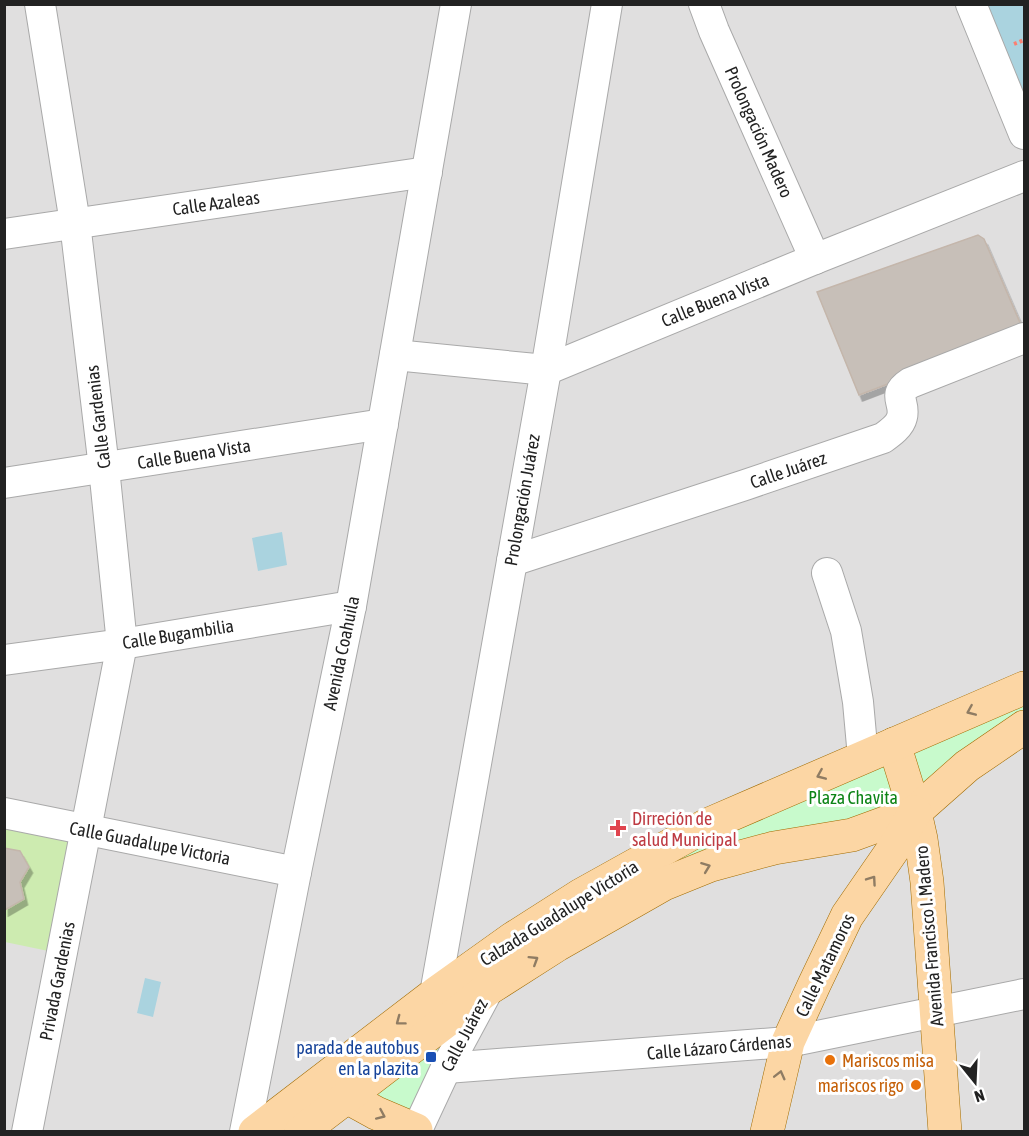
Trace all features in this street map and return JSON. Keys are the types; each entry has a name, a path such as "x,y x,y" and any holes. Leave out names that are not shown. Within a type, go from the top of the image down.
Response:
{"main road":[{"name":"Calzada Guadalupe Victoria","path":"255,1131 435,994 512,939 581,894 707,825 1024,688"},
{"name":"Calzada Guadalupe Victoria","path":"302,1131 488,989 557,945 664,884 711,865 774,848 852,835 915,812 967,766 1024,728"},
{"name":"Avenida Francisco I. Madero","path":"894,744 915,812 927,882 945,1131"},
{"name":"Calle Matamoros","path":"766,1131 788,1042 813,985 847,915 894,848 915,812"},
{"path":"347,1097 416,1131"}],"street":[{"name":"Calle Gardenias","path":"40,4 75,223 122,644 86,830"},
{"name":"Avenida Coahuila","path":"245,1131 351,606 456,4"},
{"name":"Prolongación Juárez","path":"435,994 546,370 607,4"},
{"name":"Prolongación Madero","path":"704,4 815,259"},
{"path":"971,4 1024,134"},
{"name":"Calle Azaleas","path":"4,234 427,172"},
{"name":"Calle Buena Vista","path":"395,355 546,370 1024,176"},
{"name":"Calle Juárez","path":"512,561 883,438 895,429 902,417 900,394 903,387 1024,338"},
{"name":"Calle Buena Vista","path":"4,483 383,424"},
{"path":"827,573 846,631 858,702 863,757"},
{"name":"Calle Bugambilia","path":"4,660 122,644 351,606"},
{"name":"Calle Guadalupe Victoria","path":"4,813 296,872"},
{"name":"Privada Gardenias","path":"27,1131 86,830"},
{"name":"Calle Juárez","path":"416,1131 512,939"},
{"name":"Calle Lázaro Cárdenas","path":"446,1068 788,1042 1024,994"}],"shaded area":[{"path":"5,5 1024,5 1024,1131 5,1131"}],"green space":[{"name":"Plaza Chavita","path":"1024,693 1024,724 910,810 666,871 693,840"},
{"path":"4,819 85,833 58,953 5,942"},
{"path":"481,996 415,1127 348,1092"}],"water":[{"path":"981,5 1024,5 1024,109"},
{"path":"282,532 287,565 258,571 252,538"},
{"path":"145,978 161,982 153,1017 137,1013"}],"building":[{"path":"978,235 984,239 1024,332 859,395 817,292"},
{"path":"4,848 20,851 29,867 20,882 24,899 5,910"}],"place":[{"name":"Dirreción de salud Municipal","path":"618,828"},
{"name":"parada de autobus en la plazita","path":"431,1057"},
{"name":"Mariscos misa","path":"830,1060"},
{"name":"mariscos rigo","path":"916,1085"}]}
